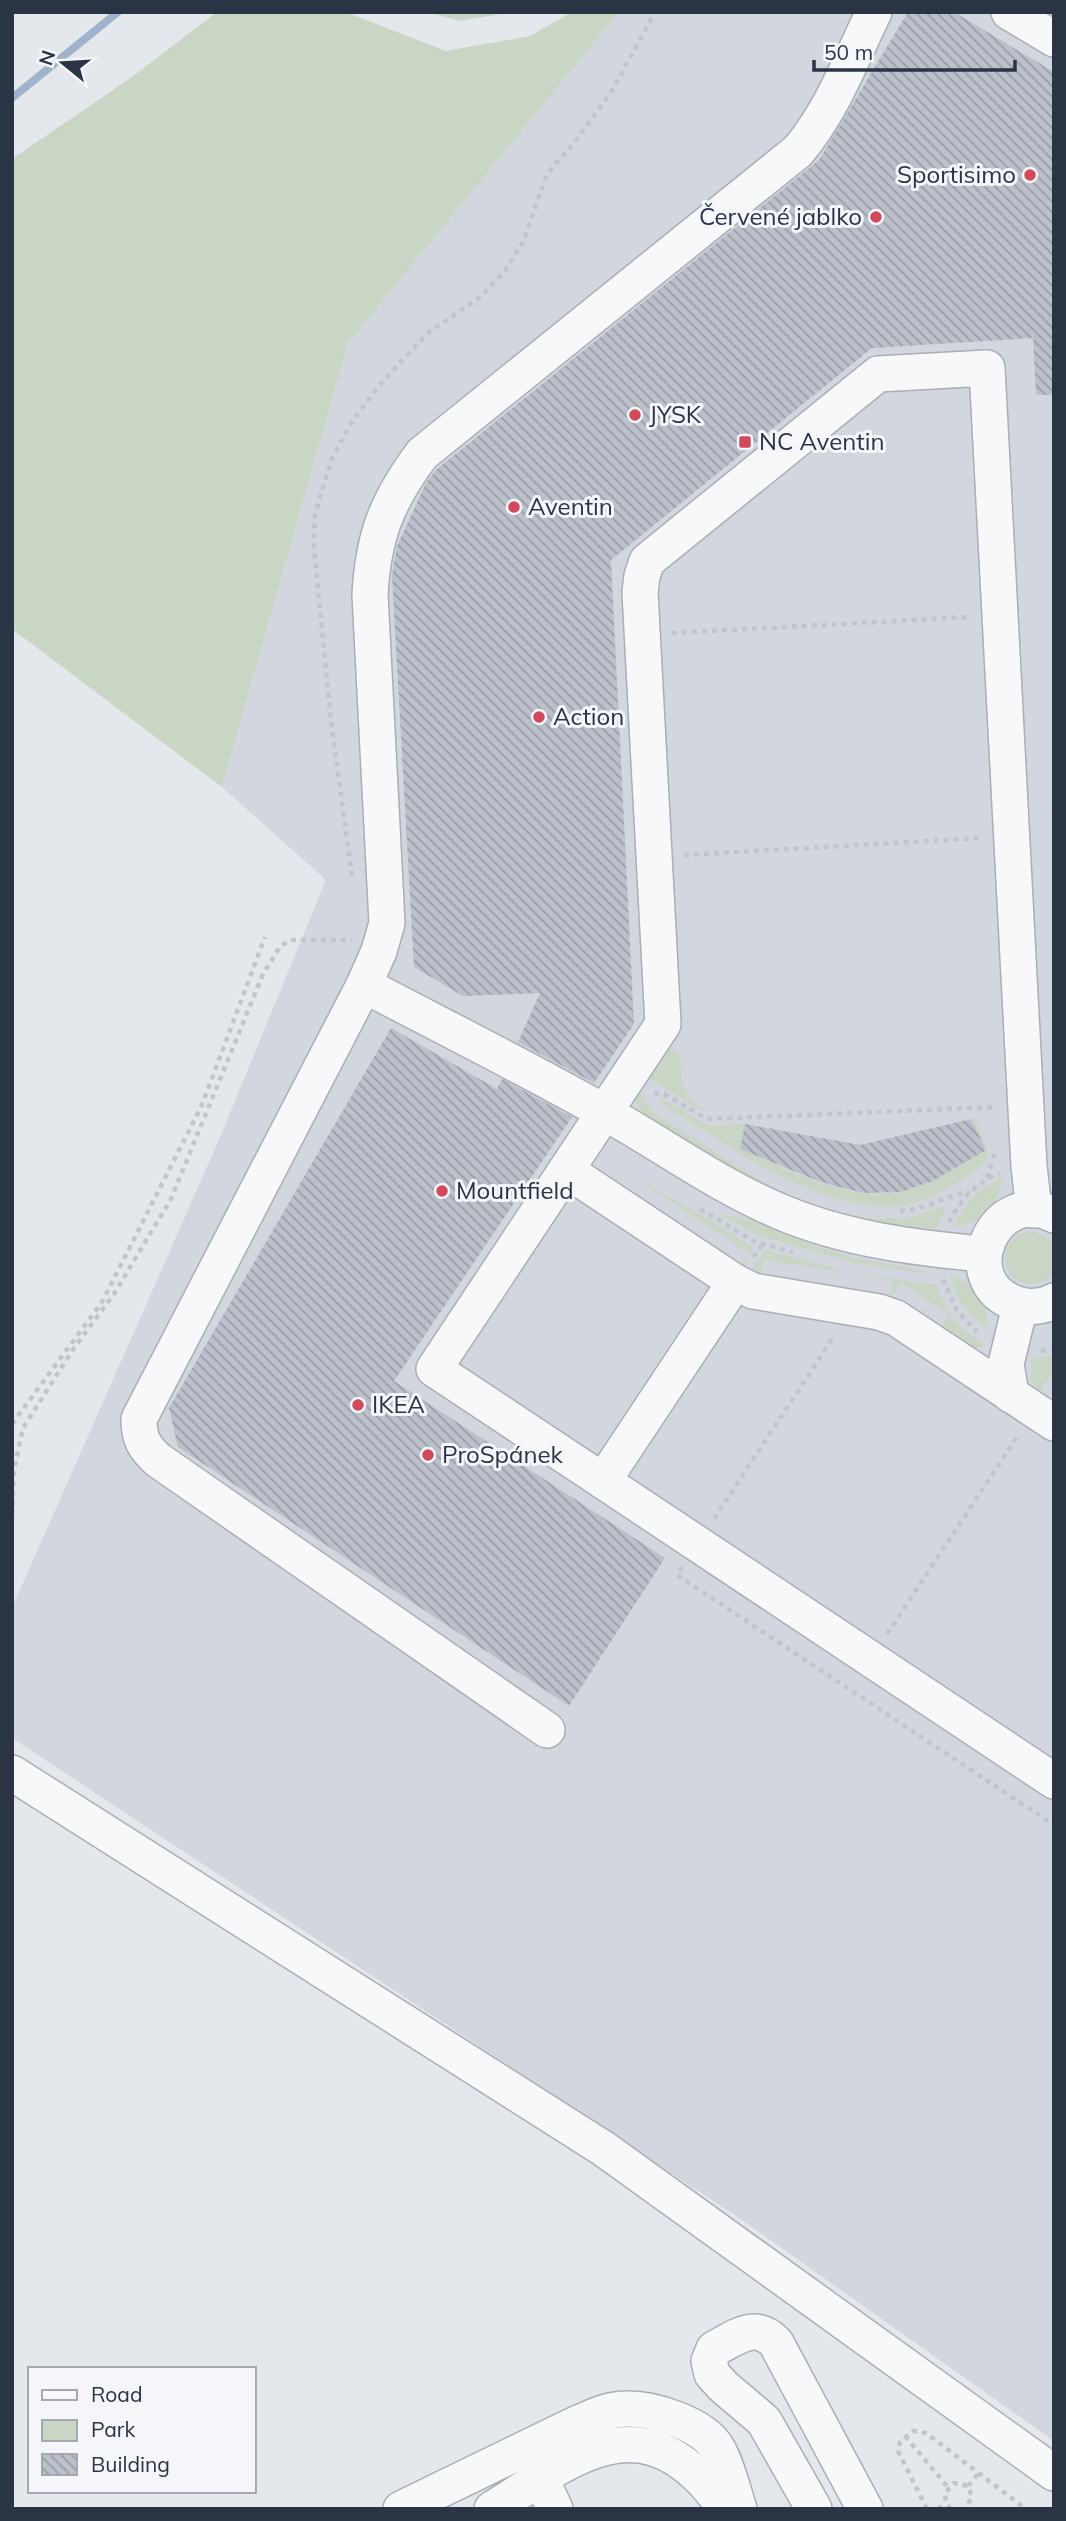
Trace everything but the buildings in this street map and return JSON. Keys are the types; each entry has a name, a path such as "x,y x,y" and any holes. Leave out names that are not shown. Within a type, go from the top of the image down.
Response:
{"street":[{"path":"547,1730 158,1460 144,1446 139,1436 139,1419 364,985 379,951 387,923 370,595 372,561 381,527 398,489 422,454 798,151 827,110 874,12"},
{"path":"1009,12 1054,39"},
{"path":"1033,1410 1006,1364 1037,1304 1009,1301 992,1287 987,1277 983,1254 991,1231 999,1222 1021,1211 1044,1212 1028,1152 987,368 878,374 647,561 640,592 663,1024 641,1084 604,1112 434,1369 1054,1782"},
{"path":"364,985 604,1112 718,1180 781,1212 844,1233 877,1240 983,1254"},
{"path":"566,1170 735,1282 753,1291 879,1312 895,1318 1033,1410"},
{"path":"603,1481 735,1282"},
{"path":"12,1773 604,2149 1054,2473"},
{"path":"814,2509 764,2421 712,2374 709,2361 714,2349 742,2334 758,2331 767,2333 776,2343 865,2509"},
{"path":"401,2509 574,2425 602,2413 625,2409 671,2416 695,2429 716,2446 739,2509"},
{"path":"492,2509 548,2494 573,2458 615,2444 648,2447 678,2460 698,2475 726,2509"}],"path":[{"path":"353,880 331,721 314,548 315,514 332,458 353,420 382,382 429,332 479,298 505,271 523,242 547,174 574,143 613,89 655,12"},
{"path":"642,635 1000,615"},
{"path":"654,856 1011,837"},
{"path":"12,1516 14,1469 23,1428 74,1348 114,1294 170,1199 263,974 280,947 290,940 341,942 351,941 359,934"},
{"path":"12,1424 102,1302 202,1105 265,937"},
{"path":"641,1084 656,1101"},
{"path":"641,1084 707,1119 996,1106 1000,1115"},
{"path":"987,1178 999,1141"},
{"path":"897,1211 909,1211 952,1195 970,1192"},
{"path":"839,1305 835,1334 677,1575 1054,1825"},
{"path":"850,1690 1033,1410"},
{"path":"927,2509 898,2451 905,2436 913,2431 926,2433 1026,2509"},
{"path":"905,2436 948,2487"},
{"path":"968,2486 979,2473"},
{"path":"951,2509 946,2503 945,2493 948,2487 954,2483 968,2486"},
{"path":"967,2508 972,2497 968,2486"},
{"path":"938,2509 946,2503"}],"shaded area":[{"path":"619,12 1054,12 1054,2441 745,2222 12,1738 12,1608 218,1142 326,880 222,787 348,343"}],"green space":[{"path":"217,12 345,12 446,51 530,36 572,12 619,12 348,343 222,787 12,629 12,159 132,77"},
{"path":"427,12 512,12 460,21"},
{"path":"667,1048 673,1049 680,1057 683,1085 690,1098 711,1112 700,1110 646,1076"},
{"path":"636,1090 641,1091 652,1112 767,1185 823,1209 872,1219 908,1218 947,1205 936,1229 861,1221 832,1213 804,1203 750,1179 647,1120 638,1106"},
{"path":"662,1098 708,1126 745,1124 740,1149 801,1176 845,1190 888,1193 920,1186 949,1172 986,1150 971,1119 976,1121 987,1150 987,1156 971,1174 934,1195 907,1205 877,1207 844,1201 811,1190 777,1174 659,1102"},
{"path":"621,1168 751,1245 753,1251 740,1270 749,1253"},
{"path":"1003,1178 997,1197 987,1211 972,1222 953,1228 973,1197 986,1186"},
{"path":"718,1214 755,1220 818,1247 856,1258 932,1272 931,1274 854,1263 757,1235"},
{"path":"1031,1232 1041,1234 1049,1240 1055,1248 1055,1268 1049,1276 1041,1282 1031,1284 1021,1282 1013,1276 1007,1268 1005,1258 1007,1248 1013,1240 1021,1234"},
{"path":"765,1250 835,1268 840,1272 764,1260 760,1277 748,1275"},
{"path":"850,1273 936,1285 946,1308 955,1320 985,1344 969,1347 939,1331 949,1315 901,1283 890,1299 893,1281"},
{"path":"951,1276 967,1283 979,1295 986,1310 988,1328 964,1306"},
{"path":"1054,1356 1054,1371 1039,1393 1031,1381 1031,1359"}],"waterway":[{"path":"12,98 118,12"}],"place":[{"name":"Sportisimo","path":"1030,175"},
{"name":"Červené jablko","path":"876,217"},
{"name":"JYSK","path":"635,415"},
{"name":"NC Aventin","path":"745,442"},
{"name":"Aventin","path":"514,507"},
{"name":"Action","path":"539,717"},
{"name":"Mountfield","path":"442,1191"},
{"name":"IKEA","path":"358,1405"},
{"name":"ProSpánek","path":"428,1455"}]}
